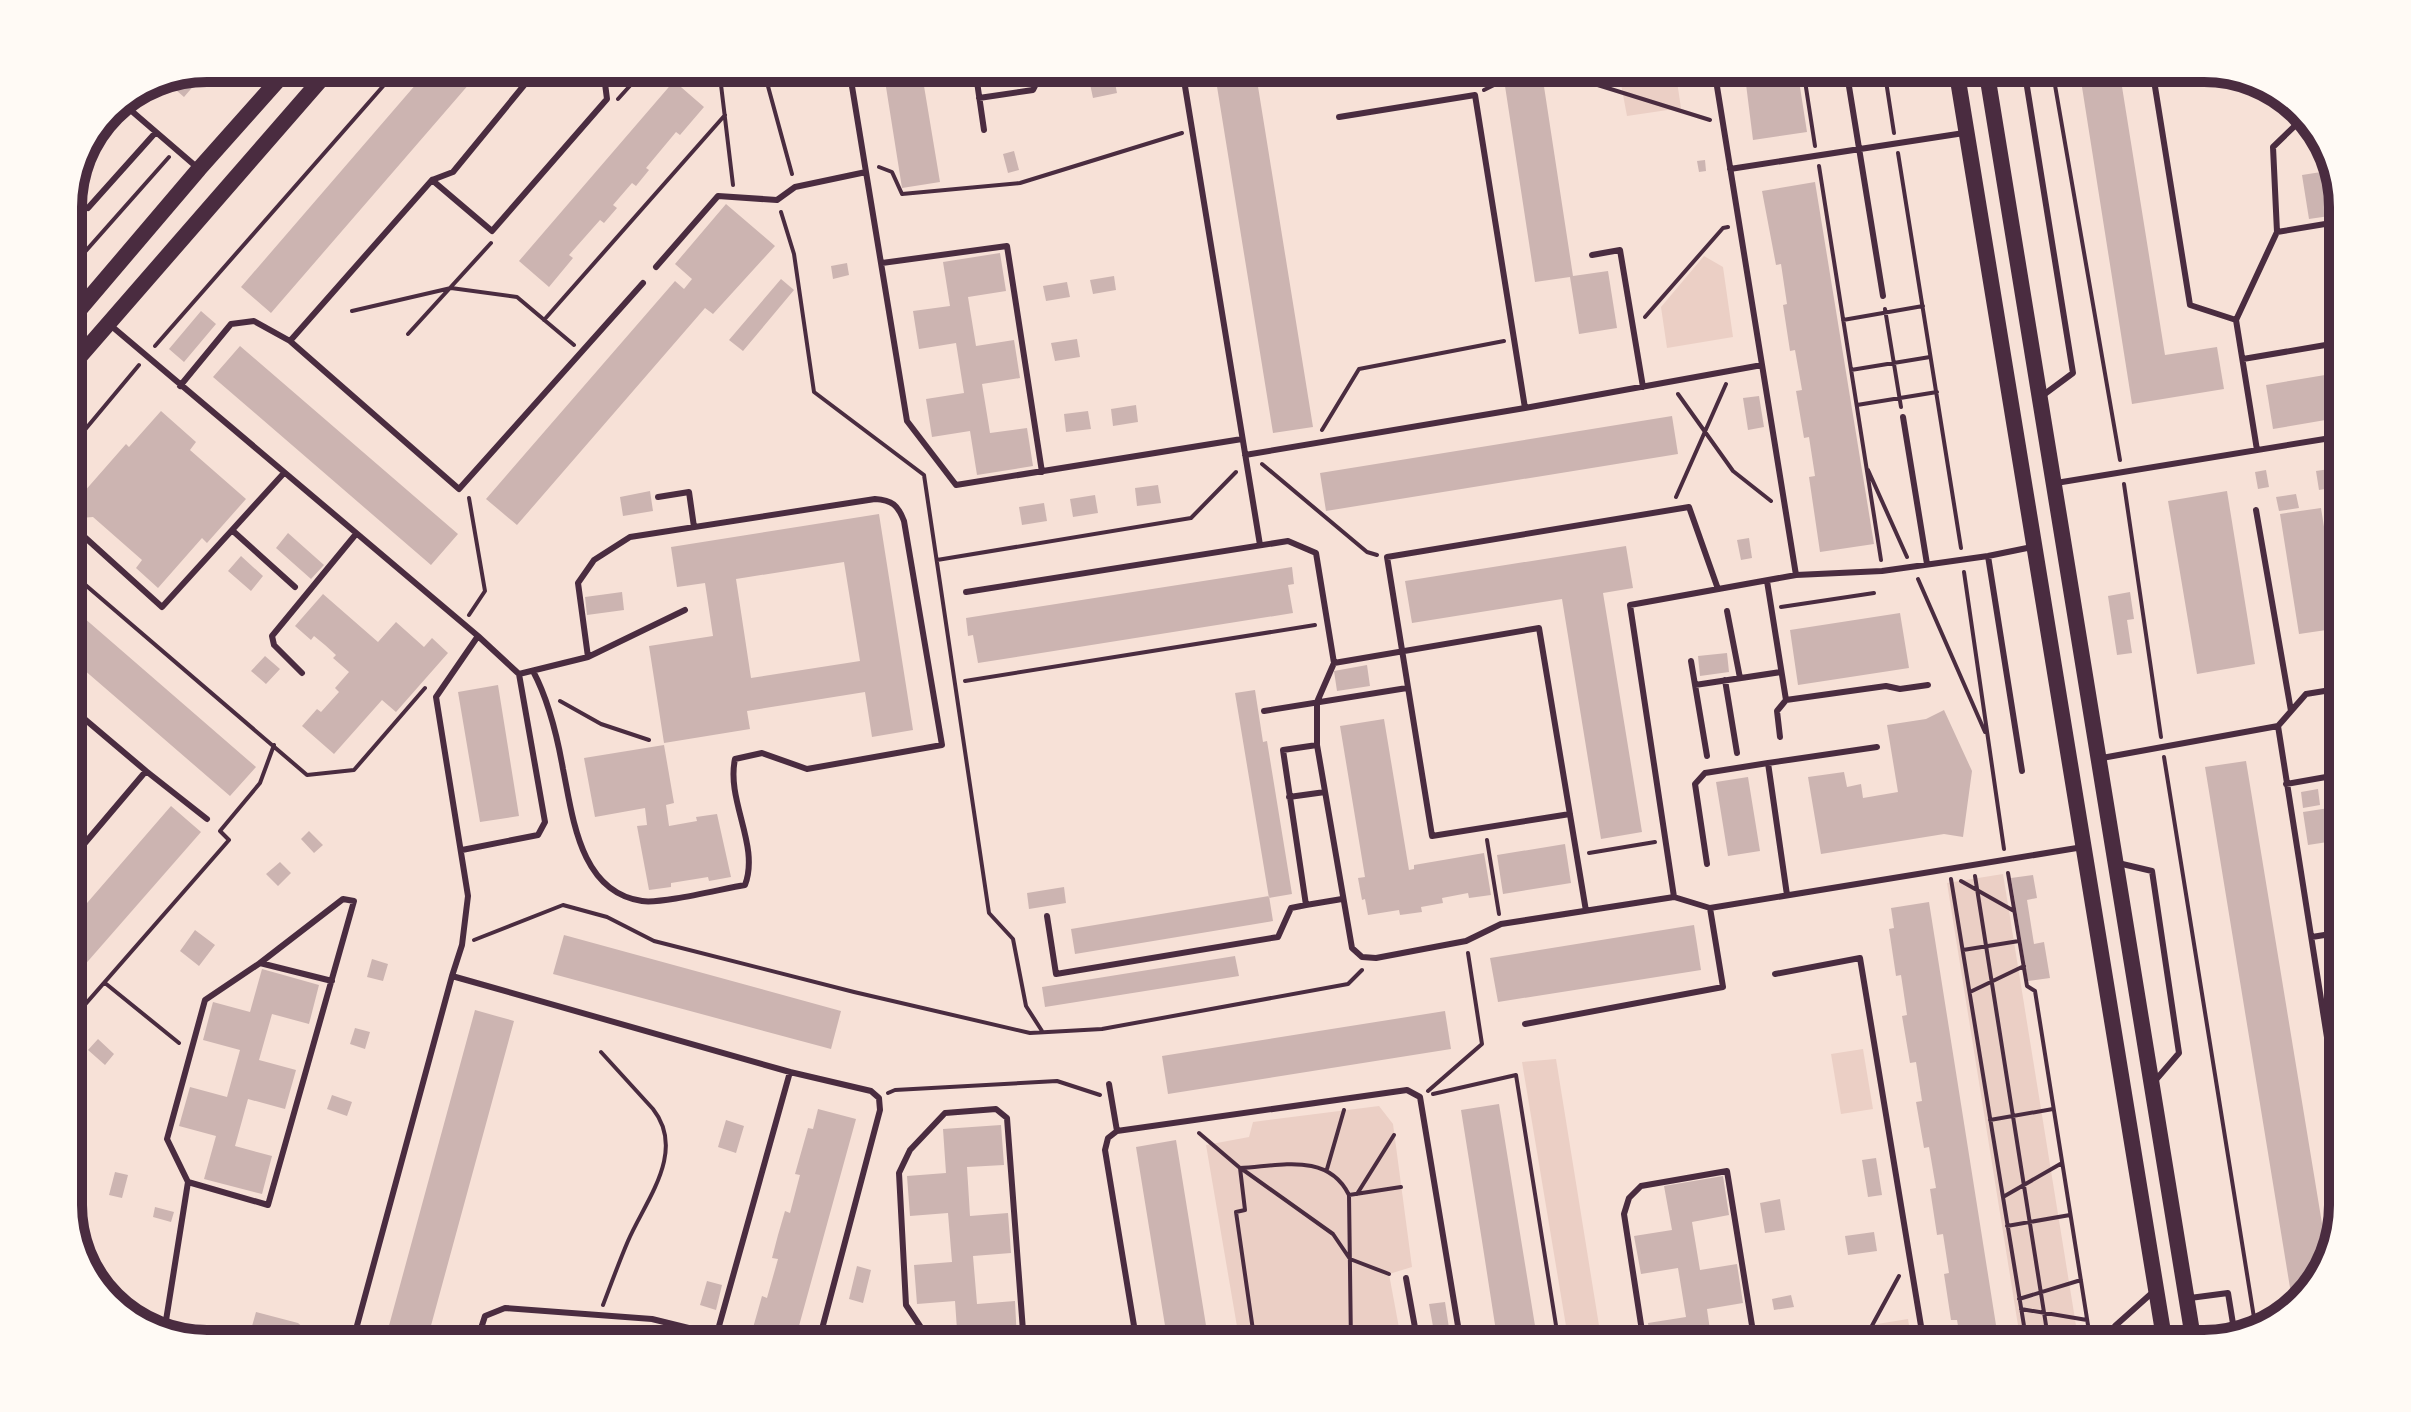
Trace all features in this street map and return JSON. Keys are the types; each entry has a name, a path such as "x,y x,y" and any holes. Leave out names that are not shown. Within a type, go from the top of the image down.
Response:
{"main road":[{"path":"82,307 277,82"},
{"path":"82,354 319,82"},
{"path":"1958,82 2163,1330"},
{"path":"1988,82 2192,1330"},
{"path":"2035,546 2063,542"},
{"path":"2054,667 2066,686 2080,770 2093,772 2098,758"},
{"path":"2083,847 2090,831 2099,832 2103,837 2113,900 2127,931"},
{"path":"2160,1313 2161,1305 2168,1298 2175,1298 2180,1304 2185,1330"}],"lane":[{"path":"290,341 432,180 453,172 527,82"},
{"path":"432,180 492,231 607,99 605,82"},
{"path":"851,82 907,421 956,485 1242,439"},
{"path":"977,82 984,130"},
{"path":"979,98 1033,90 1037,82"},
{"path":"1184,82 1260,545"},
{"path":"1716,82 1796,575"},
{"path":"1848,82 1883,296"},
{"path":"2026,82 2073,373 2039,398"},
{"path":"2154,82 2190,305 2236,320"},
{"path":"1339,117 1475,95 1525,408"},
{"path":"130,109 199,169"},
{"path":"2257,450 2236,320 2277,232 2273,147 2297,124"},
{"path":"88,208 156,132"},
{"path":"1730,169 1966,133"},
{"path":"656,267 718,196 777,200 795,187 866,172"},
{"path":"2277,232 2329,223"},
{"path":"882,263 1007,246 1042,472"},
{"path":"1592,255 1620,250 1643,387"},
{"path":"180,386 231,324 254,321 290,341 459,489 643,283"},
{"path":"109,324 519,674 545,822 538,835 462,850"},
{"path":"2243,359 2329,344"},
{"path":"1247,457 1762,365"},
{"path":"1903,417 1927,564"},
{"path":"2053,483 2329,438"},
{"path":"82,535 162,607 284,473"},
{"path":"658,497 689,492 694,527"},
{"path":"533,671 544,692 575,829 585,856 600,876 623,897 646,902 745,885 751,870 731,777 735,759 762,753 807,769 942,745 904,521 900,509 890,500 875,499 630,537 594,560 578,583 588,657"},
{"path":"1570,814 1432,836 1387,557 1689,507 1718,589"},
{"path":"2256,510 2291,711"},
{"path":"233,531 295,587"},
{"path":"302,673 274,645 272,636 356,534"},
{"path":"966,592 1288,541 1316,553 1334,663 1317,702 1317,745 1352,948 1362,957 1376,958 1466,941 1501,924 1674,897 1710,908 2083,847"},
{"path":"1674,897 1630,605 1796,575 1882,571 2035,546"},
{"path":"1988,556 2022,771"},
{"path":"1767,581 1786,700"},
{"path":"519,674 588,657 685,610"},
{"path":"1727,611 1740,678"},
{"path":"1334,663 1539,628 1586,911"},
{"path":"356,1330 462,945 468,896 436,697 478,636"},
{"path":"1691,661 1707,756"},
{"path":"1695,685 1781,672"},
{"path":"1725,680 1737,753"},
{"path":"1780,737 1777,711 1786,700 1886,686 1900,689 1928,685"},
{"path":"1264,711 1407,688"},
{"path":"2098,758 2278,726 2306,694 2329,690"},
{"path":"82,717 207,819"},
{"path":"2278,726 2329,1051"},
{"path":"1306,905 1283,750 1317,745"},
{"path":"1707,864 1695,784 1705,773 1877,747"},
{"path":"1768,763 1787,895"},
{"path":"82,846 146,771"},
{"path":"2286,784 2329,776"},
{"path":"1289,797 1325,792"},
{"path":"2115,862 2152,871 2179,1053 2152,1084"},
{"path":"166,1323 188,1182 167,1139 205,1000 260,963 343,899 354,901 268,1205 188,1182"},
{"path":"1047,916 1056,974 1278,937 1291,908 1342,899"},
{"path":"1525,1024 1723,987 1710,908"},
{"path":"2312,937 2329,934"},
{"path":"1775,974 1860,958 1922,1330"},
{"path":"260,963 332,981"},
{"path":"452,976 790,1072 871,1091 879,1098 880,1110 822,1330"},
{"path":"718,1330 790,1072"},
{"path":"1109,1084 1117,1131"},
{"path":"1135,1330 1105,1150 1108,1138 1117,1131 1407,1090 1420,1097 1459,1330"},
{"path":"923,1330 906,1305 899,1173 910,1150 945,1113 996,1109 1007,1118 1023,1330"},
{"path":"1642,1330 1624,1214 1629,1198 1641,1186 1727,1171 1753,1330"},
{"path":"1406,1278 1415,1330"},
{"path":"2116,1330 2115,1326 2156,1290"},
{"path":"2186,1298 2228,1293 2233,1327"},
{"path":"480,1330 485,1316 505,1308 652,1319 697,1330"}],"path":[{"path":"82,433 387,82"},
{"path":"721,82 734,197"},
{"path":"767,82 795,187"},
{"path":"1475,95 1500,82"},
{"path":"1588,82 1723,125"},
{"path":"1805,82 1882,571"},
{"path":"1886,82 1963,560 2014,911 2027,986 2035,991 2089,1330"},
{"path":"2054,82 2122,473 2254,1320"},
{"path":"544,320 725,115"},
{"path":"864,160 892,172 902,194 1020,183 1192,130"},
{"path":"82,255 176,149"},
{"path":"1633,331 1723,228 1740,224"},
{"path":"352,311 451,288 517,297 581,352"},
{"path":"1883,296 1903,417"},
{"path":"1843,320 1923,306"},
{"path":"1312,445 1359,369 1514,339"},
{"path":"1851,370 1930,357"},
{"path":"1670,510 1732,371"},
{"path":"1670,382 1733,471 1786,511"},
{"path":"1857,405 1937,392"},
{"path":"937,560 1191,518 1247,457 1367,552 1387,557"},
{"path":"1866,464 1988,738"},
{"path":"463,624 485,591 466,482"},
{"path":"82,582 307,775 354,770 433,678"},
{"path":"1771,609 1874,593"},
{"path":"965,681 1329,623"},
{"path":"544,692 601,724 649,740"},
{"path":"82,1008 229,840 220,831 260,783 274,745"},
{"path":"1485,828 1501,924"},
{"path":"1577,855 1665,840"},
{"path":"1973,865 2047,1330"},
{"path":"1949,869 2025,1330"},
{"path":"1955,878 2014,911"},
{"path":"462,945 563,905 607,917 654,941 1030,1033 1102,1029 1348,984 1376,958"},
{"path":"1420,1097 1482,1044 1466,941"},
{"path":"1963,950 2019,941"},
{"path":"1970,992 2024,966"},
{"path":"104,983 190,1052"},
{"path":"599,1315 629,1238 660,1179 665,1132 660,1117 601,1052"},
{"path":"1420,1097 1516,1075 1557,1330"},
{"path":"879,1098 895,1090 1057,1081 1112,1099"},
{"path":"1327,1169 1347,1099"},
{"path":"1990,1120 2053,1109"},
{"path":"1191,1121 1201,1137 1333,1234 1350,1259 1389,1274"},
{"path":"1357,1194 1394,1135"},
{"path":"2003,1197 2062,1163"},
{"path":"1240,1168 1301,1164 1327,1169 1342,1182 1349,1195 1351,1330"},
{"path":"1240,1168 1245,1210 1236,1212 1253,1330"},
{"path":"1349,1195 1401,1187"},
{"path":"2007,1226 2070,1215"},
{"path":"1869,1330 1895,1280 1911,1264"},
{"path":"2019,1299 2081,1280"},
{"path":"2021,1309 2087,1320"}],"shaded area":[{"path":"1621,82 1677,82 1681,108 1627,116"},
{"path":"1704,256 1723,267 1733,337 1667,348 1661,307"},
{"path":"2003,874 2077,1330 2019,1330 1947,883"},
{"path":"1863,1049 1873,1109 1841,1114 1831,1054"},
{"path":"1556,1059 1600,1330 1567,1330 1522,1062"},
{"path":"1379,1106 1393,1124 1412,1267 1389,1274 1399,1330 1238,1330 1206,1145 1249,1137 1253,1122"},
{"path":"1908,1319 1910,1330 1872,1330 1871,1325"}],"building":[{"path":"418,82 471,82 271,313 241,287"},
{"path":"673,82 704,107 680,135 676,132 646,168 649,170 636,186 632,183 613,205 617,208 604,223 600,220 569,255 573,258 549,287 519,261"},
{"path":"885,82 923,82 940,182 902,188"},
{"path":"1090,82 1115,82 1117,93 1093,98"},
{"path":"1216,82 1257,82 1313,427 1273,433"},
{"path":"1304,82 1337,82 1305,87"},
{"path":"1543,82 1573,276 1608,271 1617,328 1579,334 1570,277 1535,282 1505,86"},
{"path":"1746,82 1799,82 1807,132 1753,140"},
{"path":"2081,82 2121,82 2165,355 2217,347 2224,389 2132,404"},
{"path":"196,83 184,97 173,87"},
{"path":"1014,151 1019,170 1008,173 1003,154"},
{"path":"1705,160 1706,171 1699,172 1697,161"},
{"path":"2324,172 2329,216 2309,219 2302,175"},
{"path":"1815,182 1874,544 1820,552 1809,477 1815,476 1809,437 1804,438 1796,391 1802,390 1795,350 1790,351 1781,264 1776,265 1762,191"},
{"path":"726,204 775,246 713,314 705,308 517,525 486,499 675,281 684,289 692,279 675,264"},
{"path":"1000,253 1006,291 968,297 976,346 1014,340 1020,378 982,384 990,433 1027,428 1033,466 977,475 970,431 932,437 926,399 964,393 956,343 919,349 913,311 950,306 943,262"},
{"path":"847,263 849,275 833,279 831,266"},
{"path":"1114,276 1116,290 1093,294 1090,280"},
{"path":"781,279 794,290 743,351 729,340"},
{"path":"1067,282 1070,297 1046,301 1043,286"},
{"path":"201,311 216,324 184,362 169,349"},
{"path":"1077,339 1080,357 1055,361 1051,343"},
{"path":"240,346 458,534 431,565 213,377"},
{"path":"2329,374 2329,419 2273,429 2266,385"},
{"path":"1759,396 1764,427 1748,430 1743,398"},
{"path":"1136,405 1138,422 1113,426 1111,409"},
{"path":"161,411 196,442 190,450 246,499 207,543 202,538 158,588 136,568 142,560 93,517 82,518 82,494 126,444 129,447"},
{"path":"1088,411 1091,429 1066,432 1064,414"},
{"path":"1672,416 1678,454 1326,511 1320,473"},
{"path":"2329,469 2329,488 2319,490 2316,471"},
{"path":"2266,470 2269,487 2258,489 2255,472"},
{"path":"1158,485 1161,503 1137,506 1135,488"},
{"path":"650,491 653,511 623,516 620,497"},
{"path":"2227,491 2255,664 2197,674 2168,501"},
{"path":"2296,494 2299,508 2279,511 2276,497"},
{"path":"1095,495 1098,513 1073,517 1070,499"},
{"path":"1044,503 1047,521 1022,525 1019,507"},
{"path":"2321,508 2329,559 2329,630 2299,634 2280,514"},
{"path":"879,514 913,730 872,737 865,692 747,711 750,729 664,743 649,646 713,636 705,583 677,587 671,547","holes":["844,562 860,661 751,678 736,579"]},
{"path":"288,533 324,565 311,579 276,548"},
{"path":"1749,538 1752,558 1741,560 1737,540"},
{"path":"1626,546 1633,588 1603,593 1642,832 1601,839 1562,599 1412,623 1405,581"},
{"path":"241,556 263,576 251,591 228,571"},
{"path":"1292,567 1294,584 1288,585 1293,613 978,663 973,635 968,636 966,618"},
{"path":"622,592 624,610 587,615 585,597"},
{"path":"2130,592 2134,619 2127,620 2132,653 2117,655 2108,596"},
{"path":"323,594 378,642 396,622 424,647 432,638 448,653 396,712 382,700 334,754 302,726 317,709 321,712 339,692 335,688 349,672 333,658 336,655 325,645 314,636 311,640 295,626"},
{"path":"1900,613 1909,668 1798,685 1790,630"},
{"path":"82,616 256,767 230,796 82,668"},
{"path":"1727,653 1729,672 1700,676 1698,656"},
{"path":"265,656 280,669 266,684 251,671"},
{"path":"1367,665 1370,686 1337,691 1334,671"},
{"path":"498,685 519,816 480,822 458,692"},
{"path":"1255,690 1263,742 1267,741 1292,894 1269,898 1235,693"},
{"path":"1944,710 1972,771 1963,837 1944,834 1821,854 1808,777 1844,772 1847,787 1861,784 1863,798 1898,792 1887,725 1926,719"},
{"path":"2329,712 2329,741 2324,713"},
{"path":"1384,719 1409,870 1414,869 1414,865 1484,853 1491,895 1469,898 1468,893 1442,898 1443,903 1421,907 1422,912 1400,915 1399,910 1368,915 1358,878 1365,877 1340,726"},
{"path":"664,745 674,803 666,805 669,826 717,814 731,877 709,881 708,877 649,890 637,826 647,825 645,808 595,817 584,758"},
{"path":"2246,761 2325,1239 2312,1268 2291,1294 2205,767"},
{"path":"1748,777 1760,851 1728,856 1716,782"},
{"path":"2318,789 2320,805 2303,808 2301,792"},
{"path":"171,806 201,832 82,968 82,909"},
{"path":"2329,808 2329,842 2308,845 2303,812"},
{"path":"309,831 323,845 314,853 301,839"},
{"path":"1565,844 1571,883 1503,894 1497,855"},
{"path":"280,862 291,873 278,886 266,874"},
{"path":"2033,875 2037,898 2027,900 2034,944 2044,942 2050,978 2028,981 2011,878"},
{"path":"1064,887 1066,903 1029,909 1027,893"},
{"path":"1269,896 1273,921 1075,954 1071,929"},
{"path":"1929,902 1997,1330 1959,1330 1957,1320 1951,1320 1944,1274 1949,1273 1943,1234 1937,1235 1930,1189 1936,1188 1929,1147 1924,1148 1916,1102 1922,1101 1916,1062 1910,1063 1902,1016 1907,1015 1901,975 1896,976 1889,929 1894,928 1891,908"},
{"path":"1694,925 1701,970 1498,1002 1490,958"},
{"path":"195,930 215,945 199,966 180,951"},
{"path":"564,935 841,1011 831,1049 553,974"},
{"path":"1235,956 1239,976 1045,1007 1042,987"},
{"path":"372,959 388,964 383,981 367,977"},
{"path":"262,969 319,985 309,1024 272,1014 259,1060 296,1070 285,1109 248,1099 235,1146 272,1156 262,1194 204,1179 216,1136 179,1126 190,1087 227,1097 240,1050 203,1040 213,1002 250,1012"},
{"path":"475,1010 514,1021 430,1330 388,1330"},
{"path":"1445,1011 1451,1049 1168,1094 1162,1056"},
{"path":"355,1028 370,1032 365,1049 350,1044"},
{"path":"98,1039 114,1054 105,1065 88,1050"},
{"path":"332,1095 352,1102 347,1116 327,1109"},
{"path":"1499,1104 1536,1330 1496,1330 1461,1110"},
{"path":"818,1109 856,1119 798,1330 752,1330 762,1296 767,1298 778,1259 772,1258 785,1211 790,1213 800,1175 795,1174 808,1128 813,1129"},
{"path":"726,1120 744,1126 736,1153 718,1147"},
{"path":"1001,1125 1004,1165 967,1167 970,1216 1008,1213 1011,1253 973,1256 977,1304 1015,1301 1016,1330 957,1330 955,1301 917,1304 914,1265 952,1262 948,1213 910,1216 907,1176 946,1173 943,1129"},
{"path":"1176,1140 1207,1330 1166,1330 1136,1147"},
{"path":"1876,1158 1882,1195 1868,1197 1862,1160"},
{"path":"115,1172 128,1175 122,1198 109,1195"},
{"path":"1723,1176 1729,1215 1692,1222 1700,1270 1737,1264 1743,1303 1707,1309 1710,1330 1649,1330 1648,1323 1686,1317 1678,1268 1641,1274 1634,1236 1672,1230 1664,1186"},
{"path":"1780,1199 1785,1230 1765,1233 1760,1203"},
{"path":"155,1207 174,1212 171,1222 153,1217"},
{"path":"1874,1232 1877,1251 1848,1255 1845,1236"},
{"path":"857,1266 871,1270 863,1303 849,1299"},
{"path":"707,1281 722,1285 716,1310 700,1305"},
{"path":"1791,1295 1794,1307 1774,1310 1772,1299"},
{"path":"1445,1302 1449,1330 1434,1330 1429,1304"},
{"path":"256,1312 298,1323 306,1330 251,1330"}]}
